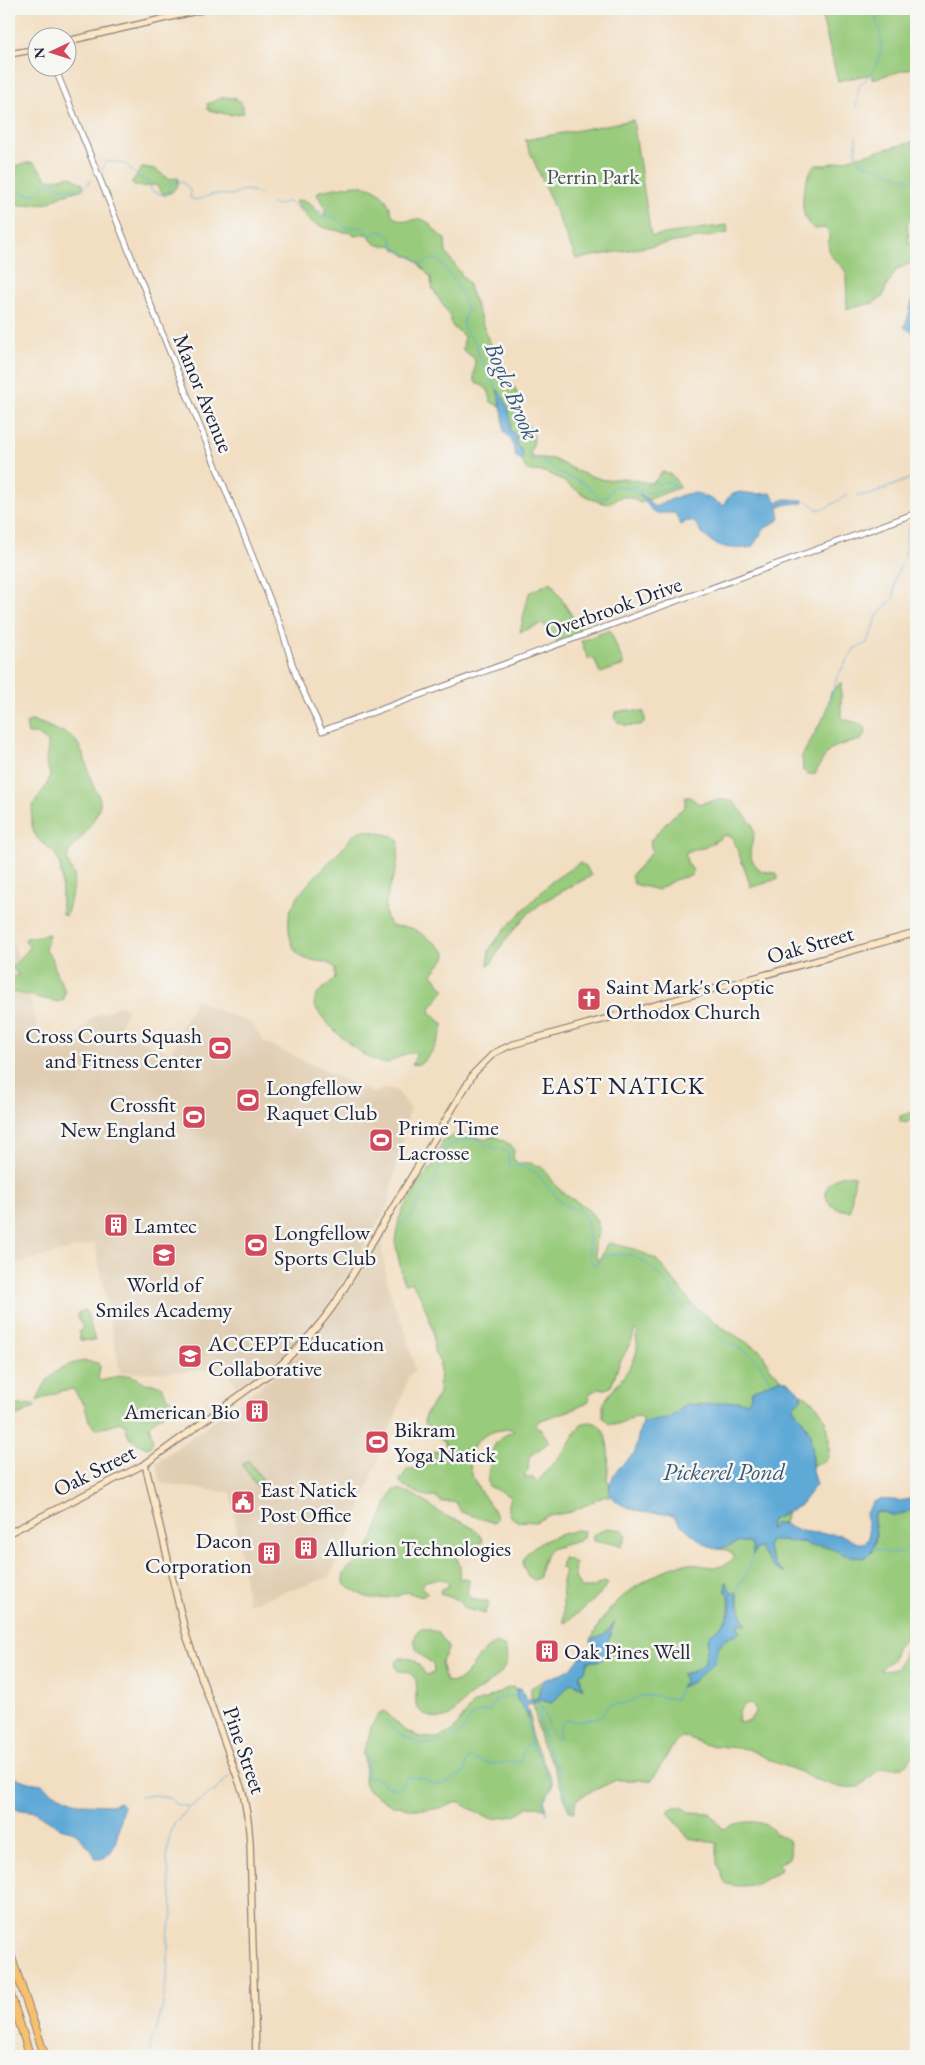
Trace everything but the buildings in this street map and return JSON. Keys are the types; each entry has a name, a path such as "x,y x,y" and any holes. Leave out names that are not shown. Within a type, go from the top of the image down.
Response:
{"highway":[{"path":"9,1950 44,2056"},
{"path":"9,1990 30,2056"}],"main road":[{"path":"78,39 205,9"},
{"path":"9,54 28,51"},
{"name":"Oak Street","path":"9,1533 145,1464 276,1369 317,1327 342,1292 474,1073 494,1053 511,1045 916,932"},
{"name":"Pine Street","path":"145,1464 186,1635 240,1783 246,1806 250,1842 256,2056"}],"street":[{"name":"Manor Avenue","path":"59,78 281,627 296,676 322,731"},
{"name":"Overbrook Drive","path":"322,731 916,513"}],"shaded area":[{"path":"9,936 12,936 44,1051 68,1044 93,1017 121,1005 128,1010 118,1031 171,1053 195,999 212,1008 250,1022 264,1042 373,1093 385,1088 396,1090 410,1108 387,1207 358,1257 327,1306 305,1333 278,1360 239,1388 223,1368 183,1372 120,1373 95,1243 9,1265"},
{"path":"388,1226 383,1239 382,1250 389,1289 400,1320 403,1321 415,1369 408,1377 399,1406 355,1521 330,1577 248,1604 231,1493 161,1483 156,1463 260,1387 297,1356 336,1310"}],"green space":[{"path":"820,9 915,9 916,67 872,79 871,74 838,81"},
{"path":"224,97 234,98 241,102 244,113 230,115 208,110 207,104"},
{"name":"Perrin Park","path":"633,120 651,236 727,225 728,233 576,259 525,140"},
{"path":"916,141 916,217 909,220 907,224 909,242 916,247 911,263 897,269 886,287 883,297 873,303 847,309 846,272 831,256 829,233 825,228 815,229 805,217 803,198 807,179 815,165 826,165"},
{"path":"31,162 50,180 70,176 83,184 83,189 62,195 48,203 9,206 9,172 12,167"},
{"path":"143,167 155,169 169,179 178,178 178,185 171,193 163,194 156,185 140,187 135,185 132,183 133,180"},
{"path":"354,185 366,186 380,193 396,218 403,221 425,220 445,239 446,253 468,283 488,339 501,360 504,373 516,390 523,417 533,434 534,441 530,453 531,457 553,459 579,472 604,480 625,478 648,483 654,482 662,472 665,472 673,476 680,487 640,503 622,497 609,503 604,503 589,498 548,473 526,469 521,459 523,457 516,443 516,437 510,430 511,423 502,396 499,399 501,407 491,402 487,390 476,383 474,378 475,359 463,350 464,336 452,326 450,316 432,288 431,278 413,257 406,256 391,245 383,246 377,244 367,234 354,236 350,232 323,227 313,223 295,202 298,200 309,202 323,218 326,210 317,194 319,191"},
{"path":"551,582 582,632 556,642 543,623 520,632 529,593"},
{"path":"610,630 624,665 600,673 594,658 588,659 581,641"},
{"path":"841,682 841,717 864,726 866,729 865,734 861,740 843,744 832,749 824,757 815,774 808,774 803,771 802,756 826,713 831,692"},
{"path":"628,710 644,712 645,721 641,725 629,726 620,723 614,718 616,712"},
{"path":"31,721 41,723 57,731 65,732 77,742 84,755 92,783 100,801 99,809 94,819 70,850 67,858 74,879 66,916 62,914 61,877 57,857 39,840 33,831 32,815 34,803 46,785 50,774 46,760 48,742 37,734 28,734 26,723"},
{"path":"685,797 690,797 699,804 717,800 733,802 753,826 754,833 750,852 754,863 760,871 776,873 778,878 751,887 733,838 725,835 704,848 694,849 685,853 687,862 693,871 692,875 674,880 658,890 634,884 631,876 652,852 650,841 672,817 685,807"},
{"path":"365,830 394,836 399,842 397,866 386,905 387,919 391,926 414,929 446,953 445,958 432,974 445,990 430,1008 431,1013 443,1024 442,1029 437,1043 428,1057 423,1062 417,1064 412,1064 417,1054 412,1053 389,1062 376,1061 356,1049 335,1031 314,1005 319,993 335,978 335,968 325,962 303,958 295,950 290,936 289,921 293,904 313,879 353,836"},
{"path":"579,863 586,866 591,876 546,900 530,912 504,941 492,963 488,965 489,950 504,930 551,882"},
{"path":"49,934 45,950 52,957 56,973 65,992 64,999 58,1002 9,991 9,980 19,974 13,969 13,966 28,950 29,946 25,942 26,938"},
{"path":"916,1108 916,1116 905,1123 900,1121 900,1116 908,1114"},
{"path":"470,1135 486,1140 494,1136 511,1145 514,1151 513,1158 517,1163 531,1163 542,1168 548,1173 559,1189 591,1212 599,1229 595,1242 597,1261 601,1258 606,1245 610,1243 634,1249 656,1259 694,1306 723,1328 761,1351 771,1369 782,1379 752,1391 750,1399 746,1402 704,1405 687,1404 668,1419 641,1424 643,1417 635,1416 621,1424 609,1424 603,1418 603,1403 627,1372 636,1354 638,1332 635,1330 632,1340 619,1364 611,1387 599,1388 589,1394 589,1402 574,1409 538,1421 536,1427 541,1429 549,1442 529,1457 528,1470 525,1475 525,1478 533,1478 536,1482 539,1480 564,1451 581,1424 591,1422 598,1425 603,1431 606,1440 608,1450 607,1479 610,1484 611,1497 605,1496 571,1512 547,1516 536,1522 517,1521 508,1513 508,1504 511,1498 489,1486 488,1482 494,1446 507,1434 514,1431 512,1429 501,1430 482,1437 476,1443 470,1460 475,1482 496,1515 497,1519 494,1523 461,1512 456,1502 442,1502 436,1497 429,1497 415,1492 401,1484 400,1480 408,1469 415,1469 423,1456 446,1451 447,1448 444,1441 429,1432 424,1420 425,1415 439,1394 440,1362 434,1352 433,1330 420,1296 412,1282 405,1284 403,1280 395,1241 399,1219 403,1209 413,1195 418,1181 432,1167 443,1141 454,1136"},
{"path":"841,1176 855,1176 850,1211 834,1207 826,1198 827,1187 830,1183"},
{"path":"85,1310 95,1341 80,1340 79,1332 83,1327 78,1319 78,1313"},
{"path":"85,1361 99,1363 98,1378 101,1381 129,1375 145,1383 159,1385 163,1389 172,1402 166,1412 149,1425 153,1440 150,1447 146,1448 129,1438 125,1424 120,1422 96,1429 89,1421 85,1406 73,1389 60,1391 37,1401 45,1384 55,1373 68,1365"},
{"path":"801,1394 814,1402 828,1429 828,1456 825,1461 812,1466 812,1447 807,1427 793,1408 801,1399"},
{"path":"34,1404 35,1407 20,1415 9,1416 9,1406"},
{"path":"248,1460 269,1488 262,1493 242,1465"},
{"path":"394,1490 414,1495 440,1513 462,1522 478,1532 483,1542 474,1545 471,1554 460,1552 456,1556 460,1566 459,1578 469,1580 467,1595 475,1600 488,1601 486,1614 466,1609 458,1600 441,1594 440,1590 449,1586 447,1581 444,1580 436,1579 424,1582 422,1588 428,1593 422,1597 407,1592 395,1597 374,1599 364,1596 345,1585 344,1574 364,1556"},
{"path":"916,1507 916,1635 908,1628 903,1641 896,1648 892,1661 879,1670 887,1671 894,1669 898,1665 902,1660 909,1635 911,1634 916,1641 916,1752 907,1764 902,1767 883,1768 859,1787 843,1788 813,1779 748,1749 706,1745 681,1737 674,1744 652,1780 616,1780 580,1797 576,1801 574,1812 569,1811 552,1762 541,1742 533,1704 541,1700 552,1703 571,1683 582,1688 580,1673 587,1663 607,1645 614,1622 604,1635 591,1640 603,1618 618,1601 647,1580 676,1565 689,1564 715,1567 727,1563 733,1558 733,1554 727,1550 718,1549 734,1542 748,1542 752,1546 753,1553 757,1548 760,1548 772,1566 783,1573 775,1564 767,1547 769,1541 801,1542 860,1558 871,1553 874,1544 876,1535 875,1513 883,1512 895,1515","holes":["727,1587 732,1594 737,1593 741,1613 746,1624 740,1623 738,1629 719,1645 715,1650 712,1665 692,1682 680,1687 685,1680 682,1674 696,1670 704,1663 708,1639 720,1627 727,1616 729,1611","746,1704 751,1704 755,1712 749,1721 741,1723 738,1721 739,1711"]},
{"path":"787,1513 784,1523 777,1523 771,1530 769,1524 775,1518"},
{"path":"607,1528 623,1530 626,1536 622,1546 593,1541 593,1535"},
{"path":"576,1530 584,1531 583,1538 550,1549 541,1565 539,1578 534,1580 528,1576 522,1564 530,1550 553,1537"},
{"path":"563,1558 569,1559 575,1564 575,1577 582,1588 592,1588 603,1582 608,1583 595,1599 564,1623 562,1582 565,1570 561,1568"},
{"path":"421,1628 438,1632 448,1647 441,1663 446,1681 454,1682 461,1679 489,1647 497,1643 505,1647 507,1656 503,1670 492,1681 471,1695 448,1717 435,1718 420,1711 416,1701 417,1684 415,1679 409,1673 397,1670 395,1664 400,1658 410,1658 416,1662 426,1675 434,1673 433,1664 421,1655 416,1648 416,1633"},
{"path":"544,1680 538,1698 531,1699 531,1688"},
{"path":"513,1687 516,1689 517,1700 529,1714 528,1710 531,1720 531,1736 553,1783 552,1788 544,1799 546,1810 539,1806 528,1807 515,1816 492,1819 457,1802 439,1809 411,1809 392,1806 367,1789 364,1782 365,1766 363,1752 371,1727 379,1713 385,1711 404,1730 420,1737 437,1738 452,1732 472,1705"},
{"path":"674,1807 682,1807 690,1812 710,1813 722,1828 747,1822 769,1826 776,1834 784,1837 789,1842 789,1858 777,1864 781,1867 780,1870 754,1884 740,1886 725,1883 717,1863 717,1843 688,1838 669,1813 669,1810"}],"water":[{"path":"916,295 915,333 904,326 913,298"},
{"path":"497,389 508,408 511,420 510,430 516,435 516,444 522,451 523,457 521,459 516,457 511,439 504,432 503,415"},
{"path":"740,492 771,493 777,502 786,499 803,500 803,503 778,507 780,519 764,529 752,547 739,549 720,546 714,543 694,522 687,521 681,525 675,513 654,513 639,494 644,496 654,507 689,493 699,494 724,506 729,496"},
{"name":"Pickerel Pond","path":"782,1379 789,1382 801,1394 801,1399 793,1408 810,1434 812,1470 816,1485 799,1506 772,1520 770,1524 771,1530 774,1524 784,1523 788,1527 802,1531 841,1535 855,1542 864,1542 869,1538 866,1513 873,1502 879,1500 904,1500 916,1496 916,1507 904,1513 891,1515 882,1512 875,1513 873,1516 876,1536 871,1553 863,1558 845,1555 826,1546 810,1546 803,1542 770,1541 767,1547 773,1562 785,1574 772,1566 760,1548 755,1550 753,1555 752,1546 748,1542 717,1549 713,1548 694,1536 673,1516 640,1512 620,1504 609,1494 610,1484 615,1472 635,1452 643,1422 667,1419 677,1413 685,1404 746,1402 750,1399 752,1391"},
{"path":"726,1582 732,1594 736,1592 741,1613 747,1625 740,1623 737,1626 740,1632 725,1640 719,1646 715,1662 692,1682 680,1687 685,1680 681,1674 693,1672 705,1662 709,1636 724,1623 730,1613 730,1598 725,1590"},
{"path":"615,1621 608,1640 606,1656 600,1661 588,1661 585,1671 580,1673 583,1689 571,1683 552,1703 541,1700 527,1705 528,1719 517,1700 516,1689 521,1688 526,1701 538,1698 544,1680 573,1667 581,1656 596,1655 597,1647 592,1644 591,1640 607,1632"},
{"path":"9,1775 28,1782 42,1784 52,1792 82,1804 111,1805 120,1802 123,1806 118,1830 109,1854 104,1858 96,1859 92,1851 75,1832 60,1828 36,1812 9,1808"}],"waterway":[{"path":"856,109 859,86 870,74 880,55 880,30 876,20 883,9"},
{"path":"856,137 856,154 859,162 916,182"},
{"name":"Bogle Brook","path":"101,172 107,161 126,164 137,176 147,181 152,191 166,196 171,184 182,181 191,191 190,198 196,200 214,194 231,195 244,190 253,191 260,195"},
{"name":"Bogle Brook","path":"9,202 11,194 16,189 26,194 36,194 44,185 50,182 64,189 82,189 92,180"},
{"name":"Bogle Brook","path":"272,204 277,205 289,201 299,209 319,211 327,216 336,218 346,228 361,227 370,236 379,231 383,232 390,238 395,250 404,252 421,264 432,259 439,260 452,277 462,295 467,311 463,321 464,329 476,343 480,359 497,389"},
{"name":"Bogle Brook","path":"524,457 542,461 560,473 584,483 601,499 607,497 615,486 628,488 639,494"},
{"name":"Bogle Brook","path":"858,495 870,495 916,476"},
{"path":"640,491 653,481 659,484 667,481 677,488"},
{"path":"629,488 633,486 638,487 641,495"},
{"path":"644,491 649,493 674,486"},
{"name":"Bogle Brook","path":"808,501 817,509 821,509 830,506 848,494"},
{"path":"904,559 907,531 916,519"},
{"path":"828,706 838,675 855,648 866,644 877,616 894,597 895,577 901,565"},
{"path":"400,1225 409,1218 435,1179 443,1154 451,1144 460,1140 475,1139 489,1146 507,1151 510,1165 526,1167 536,1173 560,1201 582,1213 587,1222 589,1253 593,1264 597,1264 606,1256 616,1254 631,1255 646,1263 665,1281 684,1308 718,1337 751,1355 759,1363 771,1382"},
{"path":"872,1547 891,1554 903,1553 909,1547 916,1547"},
{"path":"737,1592 740,1583 746,1576 752,1555"},
{"path":"536,1701 544,1711 551,1734 556,1739 558,1738 560,1727 565,1720 580,1721 601,1717 609,1705 626,1703 640,1696 651,1695 675,1699 681,1687"},
{"path":"386,1721 410,1739 419,1742 439,1743 461,1732 475,1714 490,1710 495,1700 507,1696 516,1696"},
{"path":"542,1708 540,1725 571,1803 570,1809"},
{"path":"361,1755 365,1756 367,1763 367,1778 375,1777 390,1787 401,1787 407,1777 423,1778 433,1784 445,1784 465,1772 466,1763 470,1757 489,1764 521,1761 524,1749 531,1742 528,1718"},
{"path":"531,1743 551,1783 551,1788 543,1802 547,1814"},
{"path":"139,1797 155,1795 172,1799 175,1804 190,1807 216,1790 229,1776"},
{"path":"151,2054 151,2040 157,2028 163,2005 168,1965 168,1934 173,1915 167,1860 169,1839 174,1824 190,1807"}],"place":[{"name":"Saint Mark's Coptic Orthodox Church","path":"589,999"},
{"name":"Cross Courts Squash and Fitness Center","path":"220,1048"},
{"name":"Longfellow Raquet Club","path":"248,1100"},
{"name":"Crossfit New England","path":"194,1117"},
{"name":"Prime Time Lacrosse","path":"381,1140"},
{"name":"Lamtec","path":"116,1225"},
{"name":"Longfellow Sports Club","path":"256,1245"},
{"name":"World of Smiles Academy","path":"164,1255"},
{"name":"ACCEPT Education Collaborative","path":"190,1356"},
{"name":"American Bio","path":"257,1411"},
{"name":"Bikram Yoga Natick","path":"377,1442"},
{"name":"East Natick Post Office","path":"243,1502"},
{"name":"Allurion Technologies","path":"306,1548"},
{"name":"Dacon Corporation","path":"269,1553"},
{"name":"Oak Pines Well","path":"547,1651"}],"district":[{"name":"EAST NATICK","path":"623,1086"}]}
